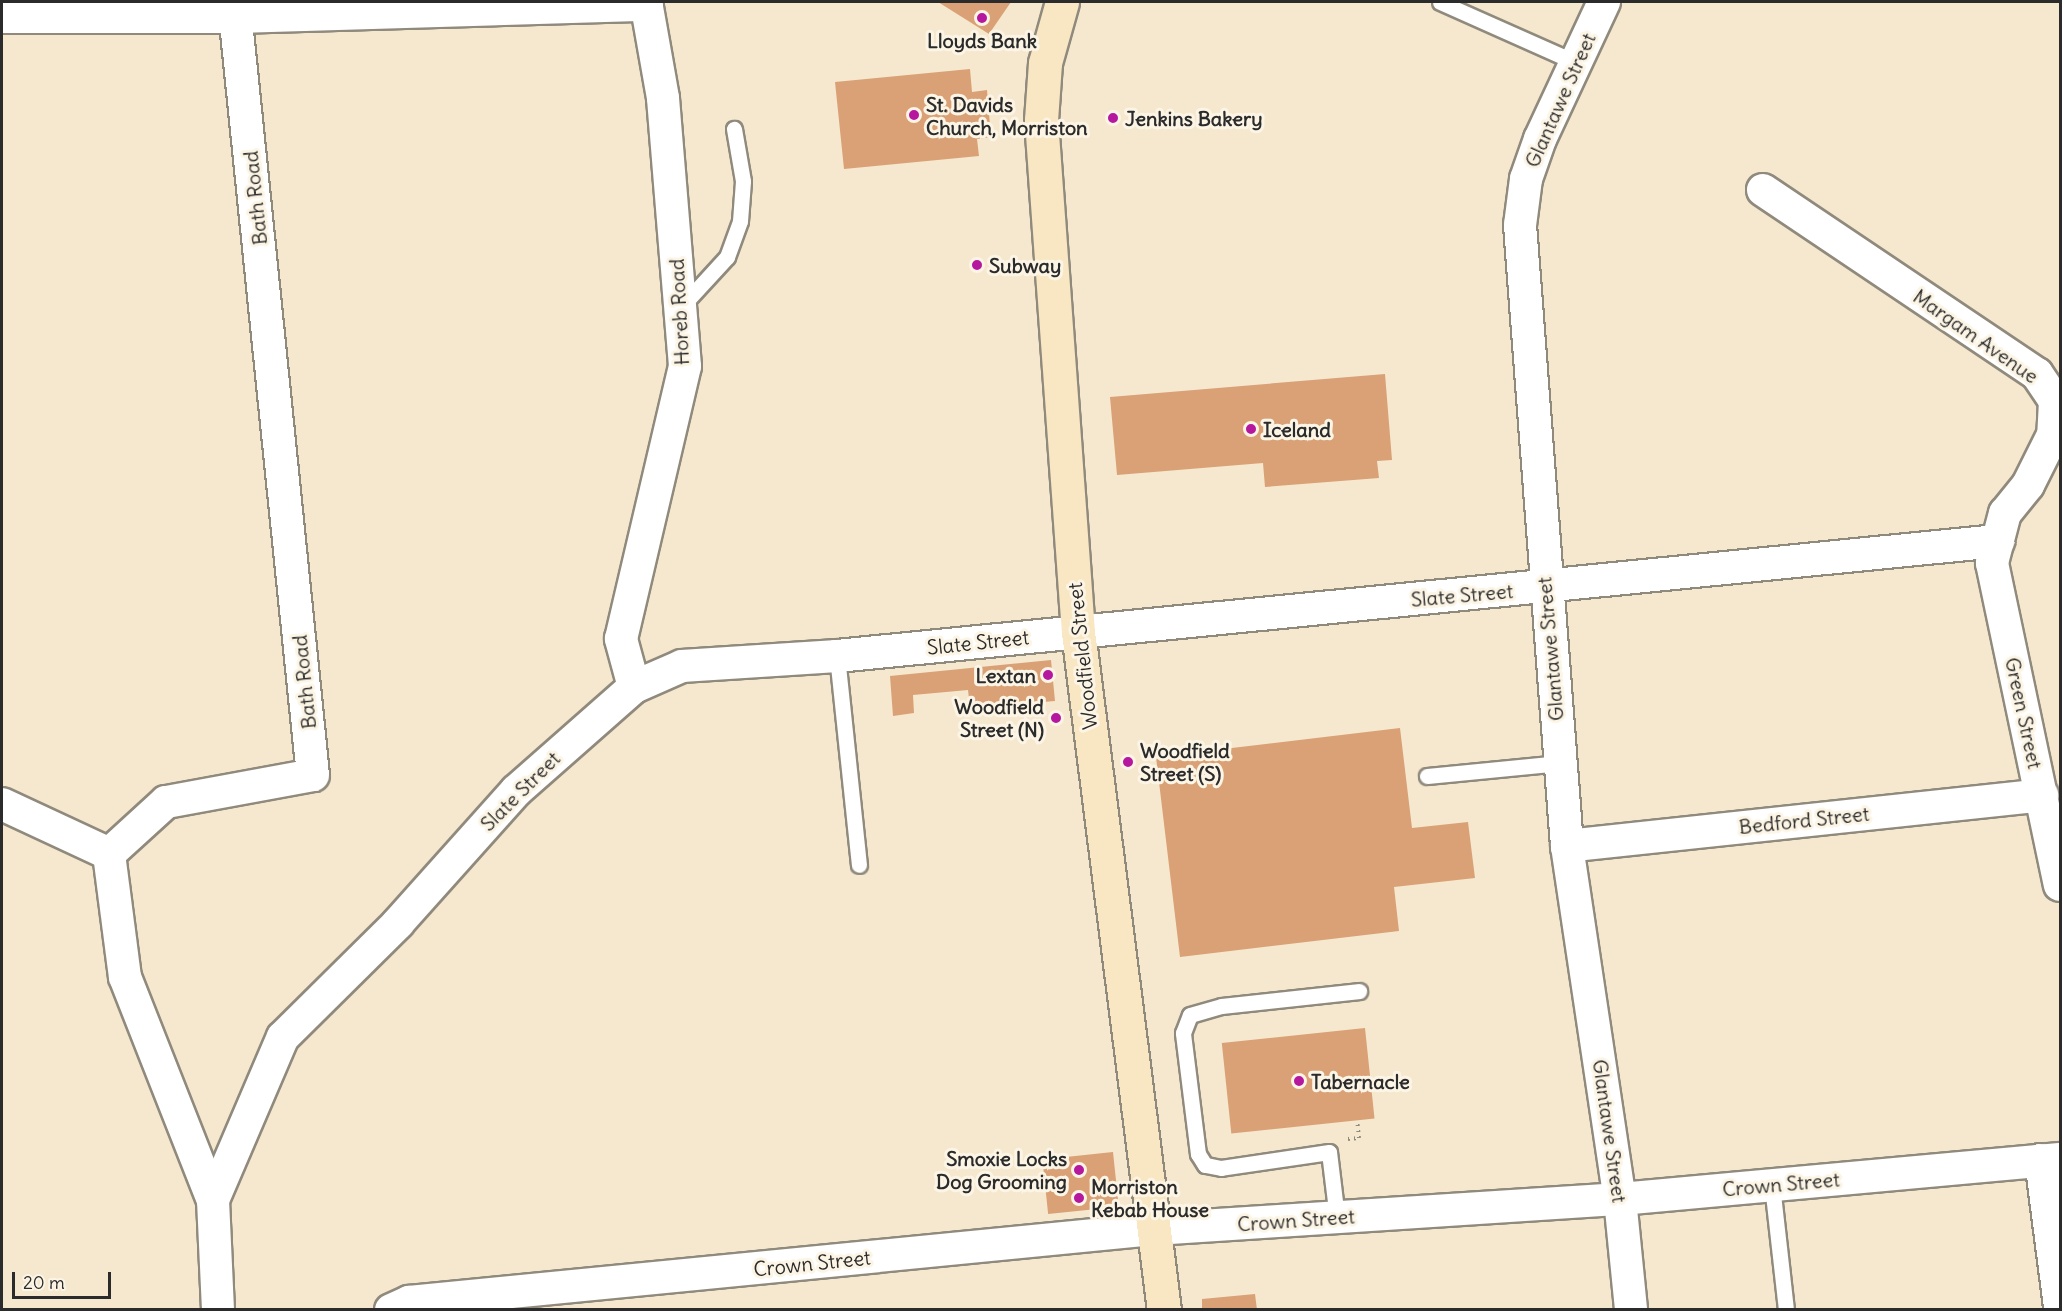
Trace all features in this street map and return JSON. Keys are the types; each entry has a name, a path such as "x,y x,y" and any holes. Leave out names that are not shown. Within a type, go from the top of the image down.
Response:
{"main road":[{"name":"Woodfield Street","path":"1062,2 1045,63 1041,120 1078,632 1164,1310"}],"street":[{"name":"Glantawe Street","path":"1604,2 1575,62 1526,179 1520,225 1545,588 1567,846 1620,1200 1631,1310"},
{"path":"2,17 236,9 646,3"},
{"name":"Horeb Road","path":"634,687 621,639 685,366 663,98 646,3"},
{"name":"Bath Road","path":"109,854 166,802 314,775 236,9"},
{"name":"Margam Avenue","path":"1763,190 2037,374 2055,400 2054,435 2028,485 2005,513 1998,542"},
{"name":"Slate Street","path":"213,1200 283,1037 398,923 516,790 634,687 682,666 837,656 1998,542"},
{"name":"Green Street","path":"1998,542 1992,563 2061,885"},
{"name":"Bedford Street","path":"1567,846 2042,795"},
{"path":"2,804 109,854 125,977 213,1200 218,1310"},
{"path":"2051,1159 2061,1306"},
{"name":"Crown Street","path":"391,1310 409,1302 1155,1229 1620,1200 2051,1159"}],"lane":[{"path":"1440,2 1575,62"},
{"path":"681,307 728,257 740,221 743,181 734,129"},
{"path":"837,656 859,866"},
{"path":"1427,776 1560,763"},
{"path":"1338,1218 1329,1152 1221,1168 1205,1164 1198,1154 1183,1033 1190,1015 1222,1006 1359,991"},
{"path":"1772,1185 1786,1310"}],"path":[{"path":"1357,1120 1359,1138"}],"building":[{"name":"Lloyds Bank","path":"938,2 1011,2 989,34"},
{"name":"St. Davids Church, Morriston","path":"970,69 972,92 987,90 991,137 977,139 979,156 844,169 835,82"},
{"name":"Iceland","path":"1385,374 1392,460 1377,461 1379,478 1265,487 1263,463 1117,475 1110,397"},
{"path":"1051,660 1055,701 970,708 968,690 913,695 914,713 893,716 890,676"},
{"path":"1400,728 1412,828 1468,822 1475,878 1394,887 1399,931 1180,957 1156,757"},
{"name":"Tabernacle","path":"1365,1028 1375,1119 1231,1134 1222,1043"},
{"path":"1113,1152 1119,1207 1048,1214 1042,1159"},
{"path":"1255,1294 1257,1310 1202,1310 1202,1299"}],"place":[{"name":"Lloyds Bank","path":"982,18"},
{"name":"St. Davids Church, Morriston","path":"914,115"},
{"name":"Jenkins Bakery","path":"1113,118"},
{"name":"Subway","path":"977,265"},
{"name":"Iceland","path":"1251,429"},
{"name":"Lextan","path":"1048,675"},
{"name":"Woodfield Street (N)","path":"1056,718"},
{"name":"Woodfield Street (S)","path":"1128,762"},
{"name":"Tabernacle","path":"1299,1081"},
{"name":"Smoxie Locks Dog Grooming","path":"1079,1170"},
{"name":"Morriston Kebab House","path":"1079,1198"}]}
